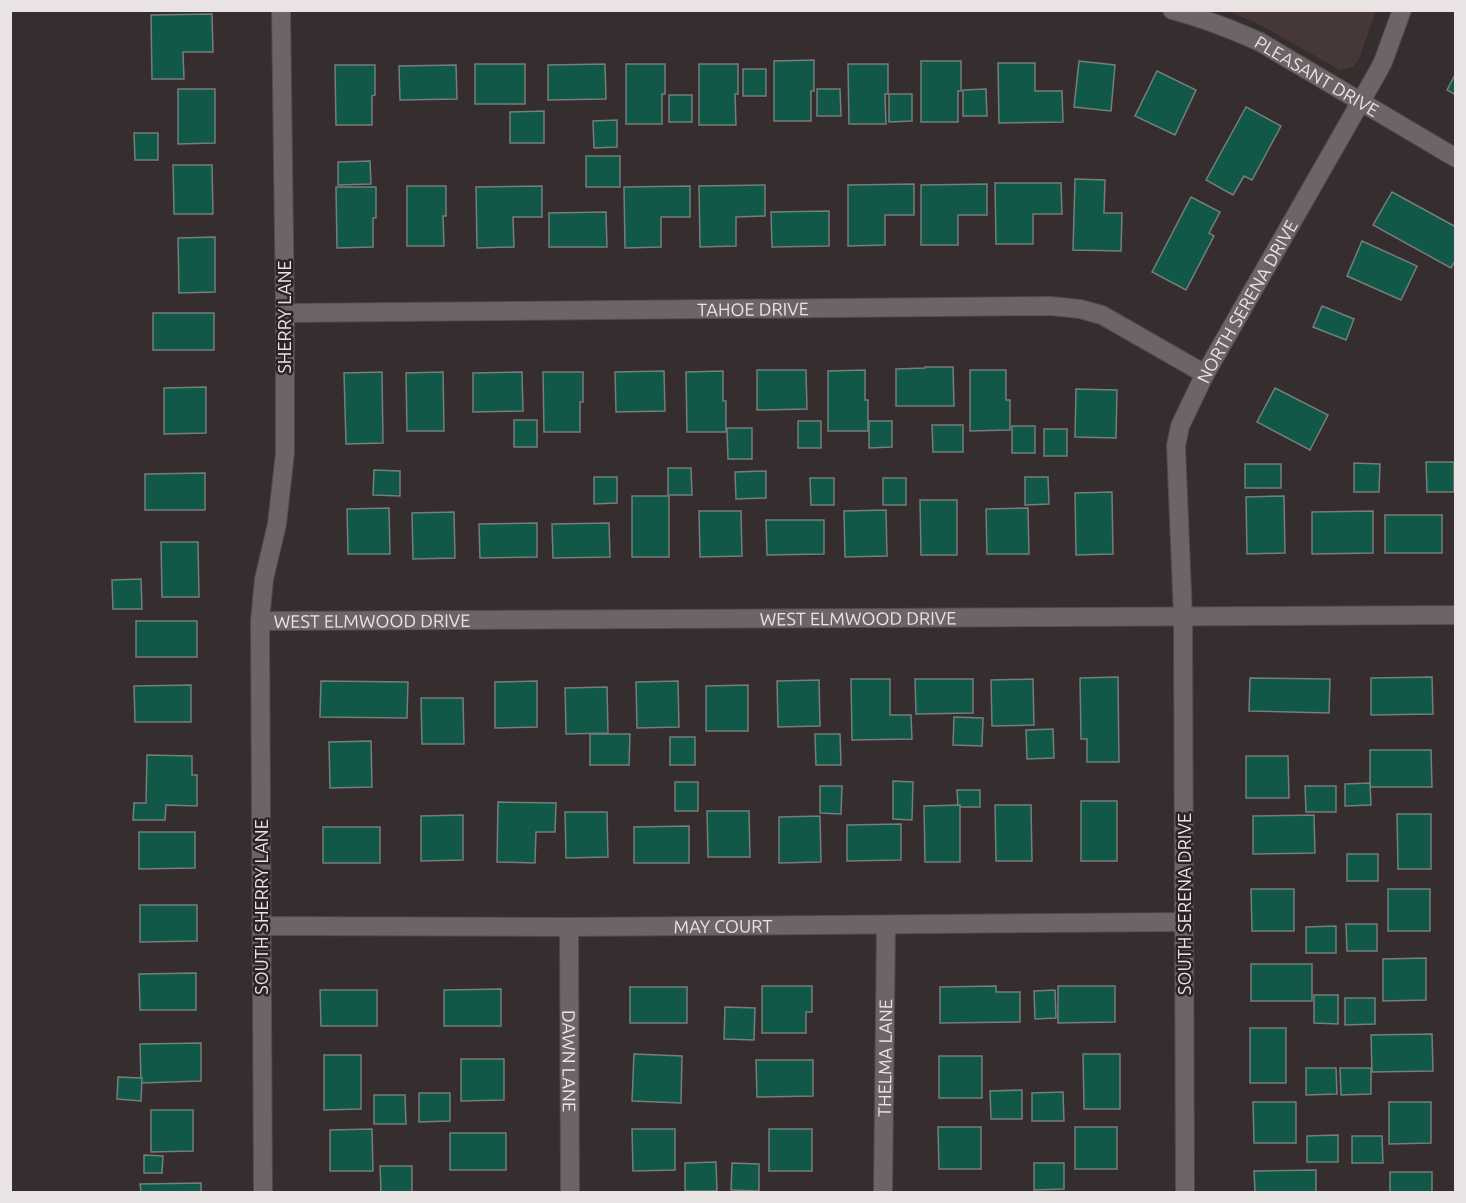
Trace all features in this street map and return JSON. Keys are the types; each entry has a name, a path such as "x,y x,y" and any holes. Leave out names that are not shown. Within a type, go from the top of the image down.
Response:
{"street":[{"name":"SHERRY LANE","path":"260,621 264,579 278,524 285,453 281,10"},
{"name":"PLEASANT DRIVE","path":"1172,10 1199,17 1260,42 1455,158"},
{"name":"NORTH SERENA DRIVE","path":"1184,616 1176,447 1180,426 1205,374 1383,62 1402,10"},
{"name":"TAHOE DRIVE","path":"285,313 1051,306 1080,309 1102,315 1205,374"},
{"name":"WEST ELMWOOD DRIVE","path":"260,621 1455,615"},
{"name":"SOUTH SERENA DRIVE","path":"1184,616 1185,1192"},
{"name":"SOUTH SHERRY LANE","path":"260,621 263,1192"},
{"name":"MAY COURT","path":"261,926 569,927 1184,922"},
{"name":"THELMA LANE","path":"883,1192 886,925"},
{"name":"DAWN LANE","path":"569,927 570,1192"}],"shaded area":[{"path":"1226,11 1376,11 1359,59 1353,67 1340,70 1255,22"}],"building":[{"path":"212,14 213,52 183,52 184,79 152,79 151,15"},
{"path":"814,60 811,121 774,121 774,61"},
{"path":"921,61 961,61 958,122 921,122"},
{"path":"1079,61 1115,65 1111,111 1074,107"},
{"path":"998,63 1035,63 1035,91 1062,91 1063,122 999,123"},
{"path":"475,64 525,64 525,104 475,104"},
{"path":"605,64 606,99 548,100 548,65"},
{"path":"626,64 665,64 662,124 626,124"},
{"path":"699,64 738,64 738,94 735,94 736,125 699,125"},
{"path":"848,64 888,64 888,94 885,94 886,124 849,124"},
{"path":"335,65 375,65 372,125 336,125"},
{"path":"456,65 457,99 400,100 399,66"},
{"path":"743,69 766,69 766,96 743,96"},
{"path":"1157,71 1196,90 1175,135 1135,116"},
{"path":"1456,73 1456,95 1447,90"},
{"path":"178,89 215,89 215,143 178,144"},
{"path":"817,89 840,89 841,116 817,116"},
{"path":"986,89 987,116 963,116 963,90"},
{"path":"889,94 912,94 912,121 889,122"},
{"path":"669,95 692,95 692,122 669,122"},
{"path":"1246,107 1281,126 1252,180 1244,176 1233,195 1206,180"},
{"path":"544,111 544,143 510,143 510,112"},
{"path":"617,120 617,147 594,148 593,121"},
{"path":"134,133 158,133 158,160 135,160"},
{"path":"586,156 620,156 620,187 586,187"},
{"path":"370,161 371,184 338,185 338,162"},
{"path":"173,165 212,165 213,214 174,214"},
{"path":"1075,179 1105,180 1104,213 1122,213 1121,251 1073,250"},
{"path":"995,183 1061,183 1062,214 1033,214 1033,244 996,244"},
{"path":"914,184 914,215 885,215 885,245 848,246 848,185"},
{"path":"987,184 987,215 958,215 958,245 921,245 921,185"},
{"path":"765,185 765,216 736,217 736,246 700,247 699,186"},
{"path":"407,186 446,186 446,216 443,216 444,246 407,246"},
{"path":"542,186 542,217 513,217 514,247 477,248 476,187"},
{"path":"690,186 690,217 661,217 661,247 625,248 624,187"},
{"path":"336,187 376,187 373,247 337,248"},
{"path":"1392,192 1456,227 1456,259 1451,268 1373,225"},
{"path":"1191,197 1220,212 1209,233 1214,236 1186,290 1152,272"},
{"path":"829,211 829,246 772,247 771,212"},
{"path":"606,212 607,247 549,247 549,213"},
{"path":"215,237 215,292 179,293 178,238"},
{"path":"1362,241 1417,266 1401,300 1347,276"},
{"path":"1322,306 1354,319 1346,340 1313,327"},
{"path":"153,313 214,313 214,350 153,350"},
{"path":"953,367 954,406 896,406 896,369"},
{"path":"757,370 806,370 807,409 757,410"},
{"path":"865,370 868,431 828,431 828,371"},
{"path":"970,370 1006,370 1006,400 1010,400 1010,430 970,431"},
{"path":"664,371 665,411 616,412 615,372"},
{"path":"723,371 726,432 687,432 686,372"},
{"path":"382,372 383,443 346,444 344,373"},
{"path":"443,372 444,431 407,431 406,373"},
{"path":"522,372 523,411 473,412 473,373"},
{"path":"543,372 583,372 580,432 544,432"},
{"path":"206,387 206,433 164,434 164,388"},
{"path":"1275,388 1328,415 1310,450 1257,422"},
{"path":"1076,389 1117,390 1116,438 1075,437"},
{"path":"514,420 537,420 537,447 514,447"},
{"path":"798,421 821,421 821,448 798,448"},
{"path":"869,421 892,421 892,447 869,448"},
{"path":"932,425 963,425 963,452 933,452"},
{"path":"1012,426 1035,426 1035,453 1012,453"},
{"path":"727,428 752,428 752,459 728,459"},
{"path":"1044,429 1067,429 1067,456 1044,456"},
{"path":"1426,462 1454,462 1454,492 1427,492"},
{"path":"1354,463 1380,464 1379,492 1354,492"},
{"path":"1245,464 1281,464 1281,488 1245,488"},
{"path":"668,468 691,468 692,495 668,495"},
{"path":"374,470 400,471 400,496 373,495"},
{"path":"766,471 766,498 736,499 735,472"},
{"path":"205,473 205,510 145,510 145,474"},
{"path":"594,477 617,477 617,503 594,504"},
{"path":"1025,477 1048,477 1049,504 1025,505"},
{"path":"810,478 834,478 834,505 811,505"},
{"path":"883,478 906,478 906,505 883,505"},
{"path":"1112,492 1113,554 1076,555 1075,493"},
{"path":"632,496 669,496 669,557 632,557"},
{"path":"1284,496 1285,553 1247,554 1246,497"},
{"path":"920,500 957,500 957,555 921,555"},
{"path":"389,508 390,554 348,554 347,509"},
{"path":"1028,508 1029,554 987,554 986,509"},
{"path":"886,510 887,556 845,557 844,511"},
{"path":"699,511 741,511 742,556 700,557"},
{"path":"1373,511 1373,553 1312,554 1312,512"},
{"path":"454,512 455,558 413,559 412,513"},
{"path":"1385,515 1442,515 1442,553 1385,553"},
{"path":"766,520 824,520 824,554 767,555"},
{"path":"537,523 537,557 480,558 479,524"},
{"path":"609,523 610,557 553,558 552,524"},
{"path":"161,542 198,542 199,597 162,597"},
{"path":"141,579 142,609 113,609 112,580"},
{"path":"136,621 197,621 197,657 136,657"},
{"path":"1118,677 1119,762 1087,762 1087,739 1081,739 1080,678"},
{"path":"1432,677 1433,714 1371,715 1371,678"},
{"path":"1250,678 1330,679 1329,713 1249,711"},
{"path":"851,679 890,679 890,715 911,715 912,739 852,740"},
{"path":"915,679 973,679 973,713 916,714"},
{"path":"1033,679 1034,725 992,726 991,680"},
{"path":"819,680 820,726 778,727 777,681"},
{"path":"321,681 408,682 407,718 320,717"},
{"path":"537,681 537,727 495,728 495,682"},
{"path":"678,681 679,727 637,728 636,682"},
{"path":"191,685 191,722 135,722 134,686"},
{"path":"748,685 748,731 706,731 706,686"},
{"path":"607,687 608,733 566,734 565,688"},
{"path":"421,698 463,698 464,744 422,744"},
{"path":"954,717 983,718 982,746 953,745"},
{"path":"1053,729 1054,758 1027,759 1026,730"},
{"path":"590,734 630,734 629,765 590,765"},
{"path":"815,734 840,734 841,765 816,765"},
{"path":"670,737 695,737 695,765 670,765"},
{"path":"371,741 372,787 330,788 329,742"},
{"path":"1370,750 1431,750 1432,787 1370,787"},
{"path":"147,755 192,756 192,775 197,775 197,806 166,805 165,820 133,820 134,803 146,803"},
{"path":"1246,756 1288,756 1289,798 1246,798"},
{"path":"893,781 913,782 912,820 893,819"},
{"path":"675,782 698,782 698,811 675,811"},
{"path":"1370,783 1371,805 1345,806 1345,784"},
{"path":"820,786 842,786 841,814 820,813"},
{"path":"1305,786 1336,786 1336,812 1306,812"},
{"path":"957,790 980,790 980,807 958,807"},
{"path":"1081,801 1117,801 1117,861 1081,861"},
{"path":"498,802 556,803 555,832 536,832 535,863 497,862"},
{"path":"960,805 960,862 925,862 924,806"},
{"path":"995,805 1031,805 1032,861 996,861"},
{"path":"707,811 749,811 750,857 708,857"},
{"path":"565,812 607,812 608,857 566,858"},
{"path":"1397,814 1431,814 1431,869 1398,869"},
{"path":"463,815 463,860 421,861 421,816"},
{"path":"1314,815 1315,853 1253,854 1253,816"},
{"path":"820,816 821,862 779,863 779,817"},
{"path":"901,824 901,860 847,861 847,825"},
{"path":"689,826 689,863 634,863 634,827"},
{"path":"323,827 380,827 380,863 323,863"},
{"path":"139,832 195,832 195,868 139,869"},
{"path":"1347,854 1378,854 1378,881 1347,881"},
{"path":"1251,889 1294,889 1294,931 1252,931"},
{"path":"1388,889 1430,889 1430,931 1388,931"},
{"path":"140,905 197,905 197,941 140,942"},
{"path":"1346,924 1377,924 1377,951 1347,951"},
{"path":"1336,926 1336,953 1306,953 1306,927"},
{"path":"1426,958 1426,1000 1383,1001 1383,959"},
{"path":"1251,964 1312,964 1312,1001 1251,1001"},
{"path":"196,973 196,1010 140,1010 139,974"},
{"path":"762,986 812,986 812,1012 806,1012 806,1033 762,1033"},
{"path":"996,986 996,992 1020,992 1020,1022 940,1023 940,987"},
{"path":"1058,986 1115,986 1115,1022 1058,1023"},
{"path":"630,987 687,987 687,1023 630,1023"},
{"path":"501,989 501,1026 444,1026 444,990"},
{"path":"320,990 377,990 377,1026 321,1026"},
{"path":"1055,990 1056,1018 1035,1019 1034,991"},
{"path":"1314,995 1338,995 1338,1024 1314,1023"},
{"path":"1345,998 1375,998 1375,1024 1345,1025"},
{"path":"725,1007 755,1008 754,1040 724,1039"},
{"path":"1250,1028 1286,1028 1286,1083 1250,1083"},
{"path":"1432,1034 1433,1071 1372,1072 1371,1035"},
{"path":"201,1043 201,1081 141,1083 140,1044"},
{"path":"634,1054 682,1056 681,1103 632,1101"},
{"path":"1083,1054 1120,1054 1120,1109 1084,1109"},
{"path":"324,1055 361,1055 361,1109 324,1110"},
{"path":"939,1056 982,1056 982,1098 939,1098"},
{"path":"461,1059 504,1059 504,1100 461,1101"},
{"path":"756,1060 813,1060 813,1096 757,1097"},
{"path":"1306,1068 1336,1068 1337,1094 1306,1095"},
{"path":"1340,1068 1371,1068 1371,1094 1341,1095"},
{"path":"118,1077 142,1078 141,1101 117,1099"},
{"path":"1022,1090 1022,1119 991,1119 990,1091"},
{"path":"1063,1092 1064,1121 1032,1121 1032,1093"},
{"path":"419,1093 450,1093 450,1121 419,1122"},
{"path":"374,1095 405,1095 406,1124 374,1124"},
{"path":"1253,1102 1296,1102 1296,1143 1254,1143"},
{"path":"1389,1102 1431,1102 1431,1143 1389,1144"},
{"path":"151,1110 193,1110 193,1151 151,1152"},
{"path":"938,1127 981,1127 981,1169 939,1169"},
{"path":"1075,1127 1117,1127 1117,1169 1075,1169"},
{"path":"372,1129 373,1171 330,1171 330,1130"},
{"path":"632,1129 675,1129 675,1170 633,1171"},
{"path":"769,1129 812,1129 812,1171 769,1171"},
{"path":"450,1133 506,1133 506,1170 450,1170"},
{"path":"1338,1135 1338,1162 1307,1162 1307,1136"},
{"path":"1352,1136 1382,1136 1383,1163 1352,1163"},
{"path":"144,1155 163,1156 162,1173 144,1173"},
{"path":"716,1162 717,1191 685,1191 685,1163"},
{"path":"732,1163 759,1164 759,1191 731,1190"},
{"path":"1034,1163 1064,1163 1064,1189 1034,1190"},
{"path":"380,1166 412,1166 412,1192 381,1192"},
{"path":"1316,1170 1316,1192 1255,1192 1254,1171"},
{"path":"1390,1172 1432,1172 1432,1192 1390,1192"},
{"path":"201,1183 201,1192 141,1192 140,1184"}]}
